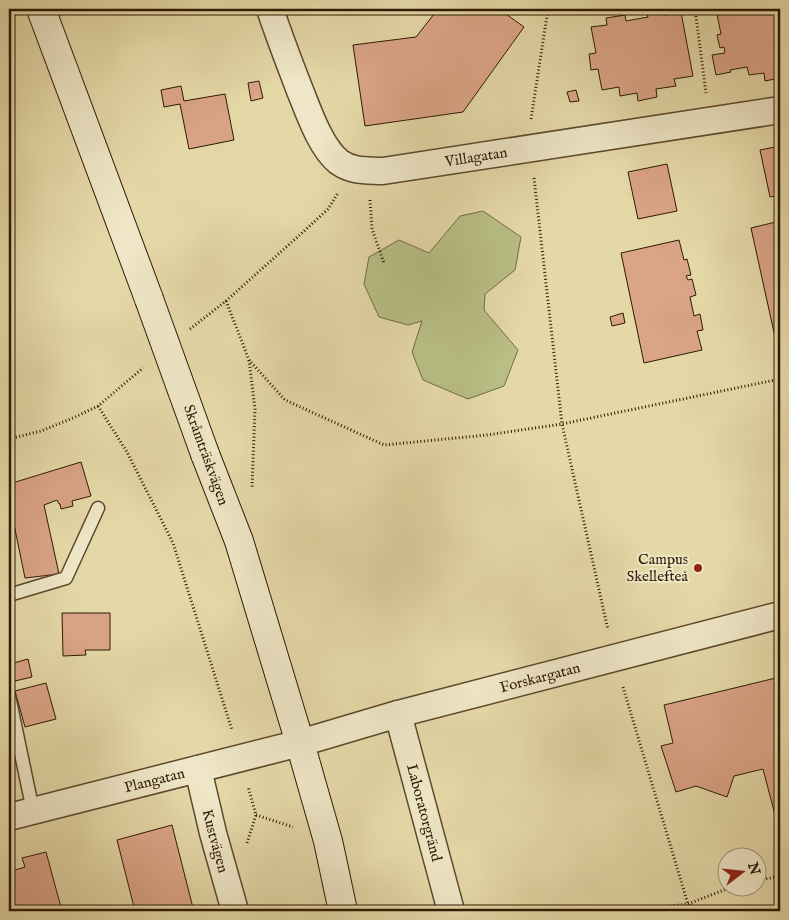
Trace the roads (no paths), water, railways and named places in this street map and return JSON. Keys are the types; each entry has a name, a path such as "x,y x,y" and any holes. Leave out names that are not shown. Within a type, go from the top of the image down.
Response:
{"main road":[{"name":"Skråmträskvägen","path":"41,9 238,541 328,841 343,911"}],"street":[{"name":"Villagatan","path":"270,9 280,40 322,142 338,161 352,169 383,171 780,110"},
{"name":"Forskargatan","path":"300,743 398,714 780,615"},
{"name":"Laboratorgränd","path":"398,714 451,911"},
{"name":"Plangatan","path":"21,814 300,743"},
{"name":"Kustvägen","path":"198,769 213,833 235,911"}],"lane":[{"path":"9,595 66,578 98,508"},
{"path":"9,696 21,814"}],"place":[{"name":"Campus Skellefteå","path":"698,568"}]}
